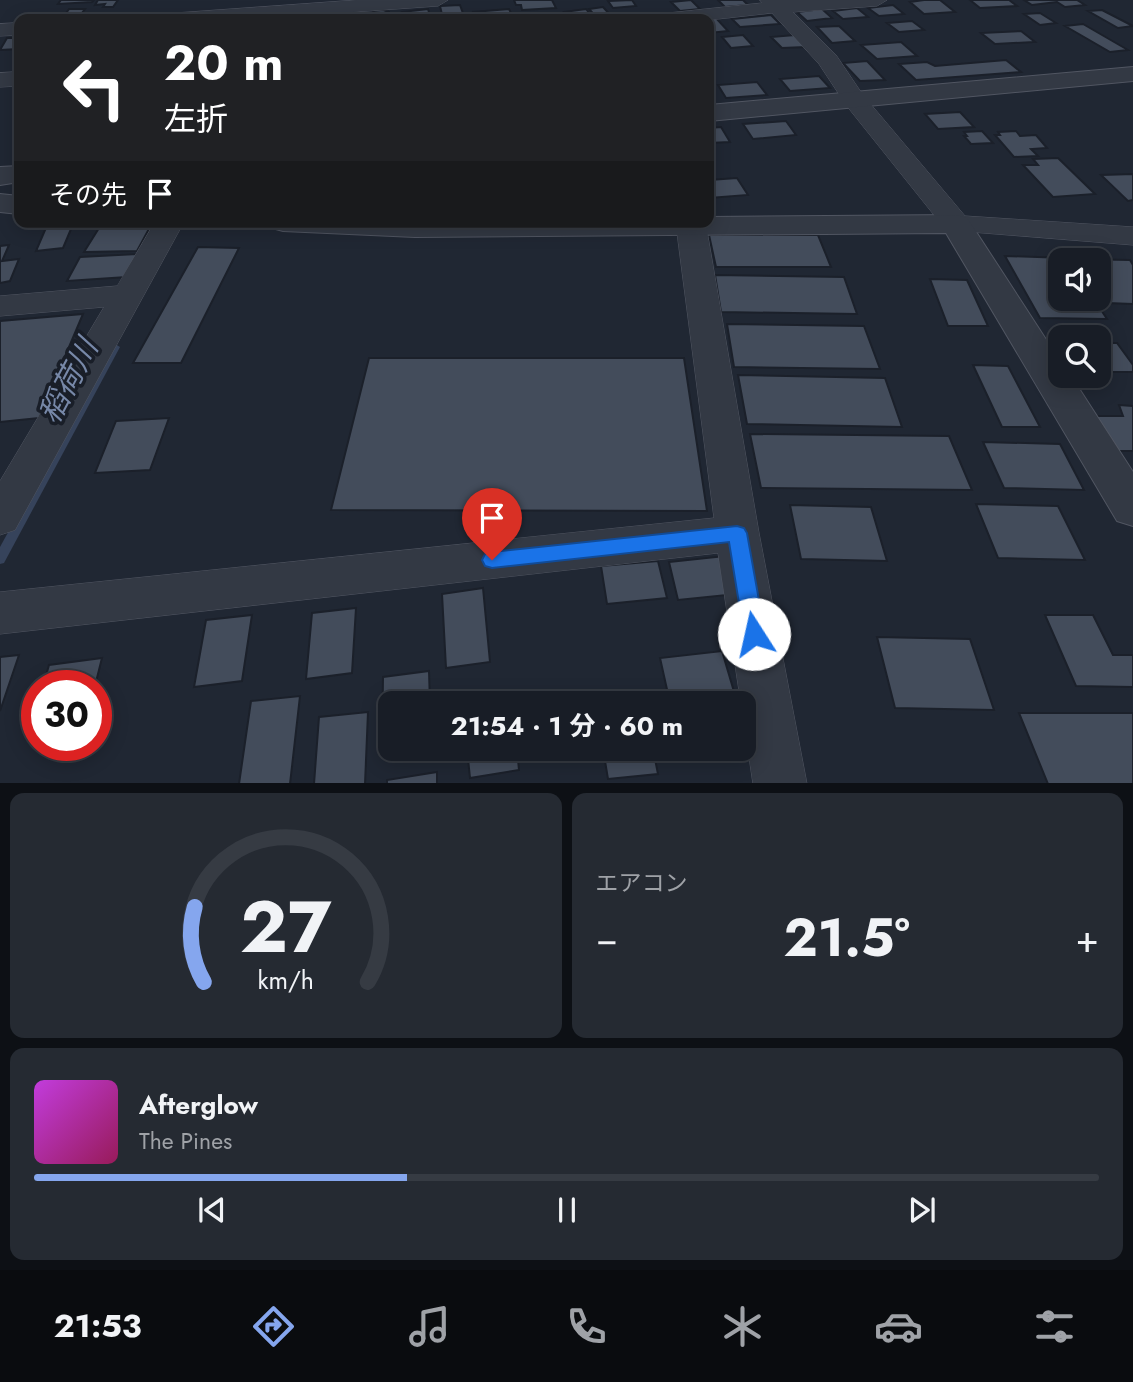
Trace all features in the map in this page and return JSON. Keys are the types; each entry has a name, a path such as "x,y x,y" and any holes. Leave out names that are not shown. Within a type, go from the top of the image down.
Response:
{"street":[{"path":"307,14 438,0"},
{"path":"703,14 774,4 877,0"},
{"path":"774,4 828,60 854,100 956,224 1133,508"},
{"path":"714,113 1133,74"},
{"path":"714,225 956,224 1133,236"},
{"path":"0,518 167,228"},
{"path":"691,228 737,533 780,783"},
{"path":"0,306 128,295"},
{"path":"0,613 737,533"}],"building":[{"path":"61,0 94,0 58,4"},
{"path":"98,0 118,0 113,7 103,7 105,4 95,5"},
{"path":"514,0 552,0 556,8 522,10 521,5 516,5"},
{"path":"632,0 636,6 613,8 608,1"},
{"path":"691,0 700,9 680,11 671,2"},
{"path":"718,0 743,0 748,5 725,7"},
{"path":"940,0 955,12 924,14 910,2"},
{"path":"970,0 1009,0 1017,6 980,8"},
{"path":"1024,0 1077,0 1085,5 1065,7 1057,2 1032,5"},
{"path":"460,5 463,14 442,14 440,6"},
{"path":"893,5 904,14 879,16 868,8"},
{"path":"603,7 609,14 594,14 589,9"},
{"path":"857,8 868,17 843,19 833,11"},
{"path":"69,9 85,9 81,14 66,14"},
{"path":"428,9 430,14 403,14"},
{"path":"509,9 512,14 474,14"},
{"path":"586,9 590,14 566,14 564,12"},
{"path":"822,9 832,18 807,21 797,12"},
{"path":"383,10 389,14 373,14 373,11"},
{"path":"1102,10 1133,26 1118,28 1088,11"},
{"path":"1040,13 1056,23 1040,25 1024,14"},
{"path":"771,15 780,24 740,27 732,19"},
{"path":"716,18 728,31 714,32"},
{"path":"912,21 924,30 899,32 887,23"},
{"path":"1083,24 1128,50 1110,52 1065,26"},
{"path":"839,26 855,41 832,43 817,27"},
{"path":"1021,31 1035,42 995,44 981,33"},
{"path":"743,35 753,46 731,48 722,37"},
{"path":"795,35 806,47 782,48 771,37"},
{"path":"7,38 14,38 14,49 0,50"},
{"path":"901,42 917,56 877,59 861,45"},
{"path":"1006,60 1021,72 916,80 899,64 927,62 935,66"},
{"path":"867,61 885,80 860,81 843,63"},
{"path":"819,76 830,88 790,91 780,79"},
{"path":"757,82 767,95 726,98 718,85"},
{"path":"960,112 974,127 938,129 925,114"},
{"path":"786,121 796,135 753,139 743,124"},
{"path":"721,127 730,142 714,143 714,128"},
{"path":"982,131 993,143 971,144 964,136 967,136 964,132"},
{"path":"1016,131 1020,136 1036,135 1047,148 1031,149 1038,156 1014,157 995,135 1000,135 998,132"},
{"path":"1058,158 1095,194 1053,197 1023,165 1038,165 1033,159"},
{"path":"1133,174 1133,200 1128,201 1101,175"},
{"path":"737,178 748,195 714,198 714,180"},
{"path":"46,228 71,228 63,248 36,251"},
{"path":"99,228 149,228 137,251 84,252"},
{"path":"709,235 818,235 831,267 716,267"},
{"path":"9,245 2,261 19,259 10,281 0,283 0,246"},
{"path":"198,247 239,248 181,363 133,363"},
{"path":"137,254 127,277 67,281 80,257"},
{"path":"1005,256 1048,257 1048,311 1102,311 1107,319 1040,318"},
{"path":"1111,260 1130,260 1133,265 1133,304 1111,303"},
{"path":"715,275 844,277 857,314 721,312"},
{"path":"930,279 967,280 988,326 948,326"},
{"path":"83,314 39,418 0,422 0,321"},
{"path":"727,324 864,326 880,369 734,367"},
{"path":"1111,343 1117,343 1133,365 1133,372 1111,372"},
{"path":"369,358 684,358 707,511 331,510"},
{"path":"973,365 1008,366 1040,427 1002,427"},
{"path":"738,375 885,378 902,427 747,424"},
{"path":"1119,405 1133,406 1133,451 1116,451 1094,416 1123,416"},
{"path":"169,418 150,470 95,473 116,421"},
{"path":"750,434 949,436 972,490 761,488"},
{"path":"983,442 1060,444 1084,490 1004,488"},
{"path":"976,504 1058,506 1085,560 998,558"},
{"path":"790,505 871,507 887,561 801,559"},
{"path":"725,556 737,594 678,600 669,562"},
{"path":"658,561 667,598 607,604 601,566"},
{"path":"483,588 490,662 446,668 442,594"},
{"path":"356,608 352,673 306,679 312,613"},
{"path":"252,615 242,681 194,687 206,620"},
{"path":"1045,615 1093,615 1113,655 1133,655 1133,687 1076,686"},
{"path":"877,637 970,639 994,710 895,708"},
{"path":"722,651 734,691 667,691 660,658"},
{"path":"19,655 0,711 0,657"},
{"path":"102,658 99,670 48,670 49,665"},
{"path":"429,671 430,691 383,691 383,677"},
{"path":"300,696 290,783 239,783 251,701"},
{"path":"368,712 365,783 314,783 319,717"},
{"path":"1019,713 1133,713 1133,783 1048,783"},
{"path":"468,761 518,761 519,770 470,778"},
{"path":"605,761 655,761 658,774 608,779"},
{"path":"437,772 437,783 387,783 387,780"}],"waterway":[{"name":"稻荷川","path":"0,559 115,347"}],"route":[{"path":"492,560 737,533 754,634"}]}
